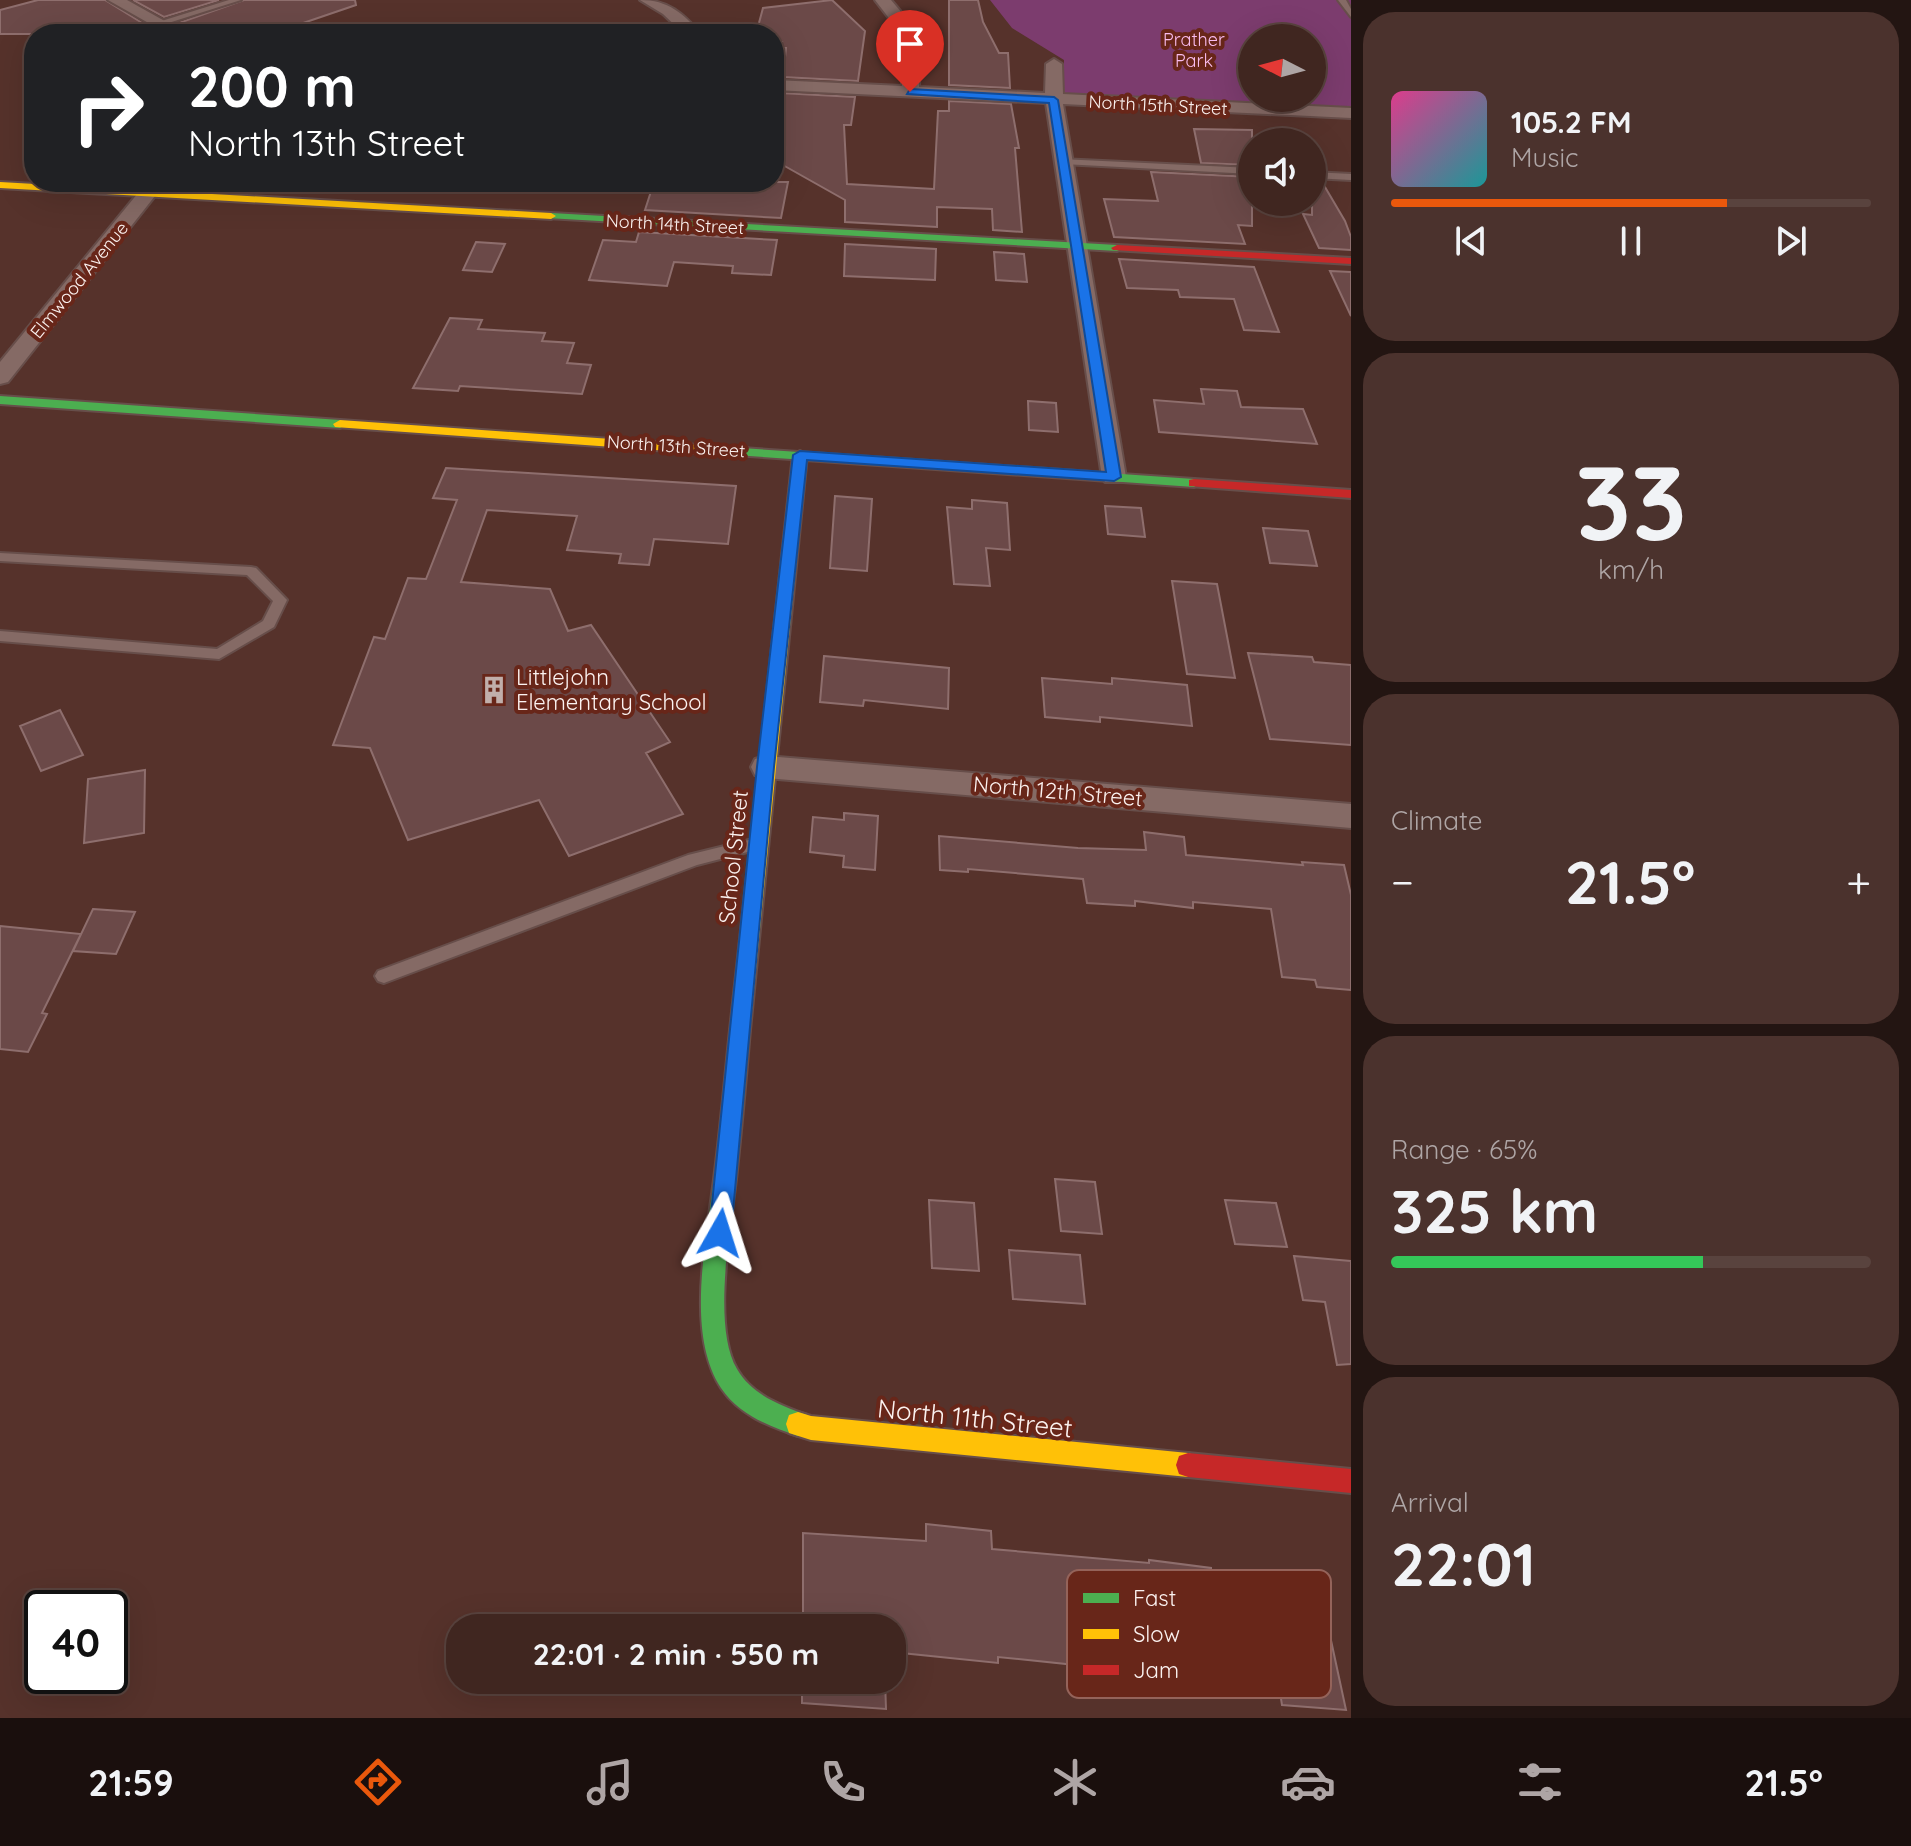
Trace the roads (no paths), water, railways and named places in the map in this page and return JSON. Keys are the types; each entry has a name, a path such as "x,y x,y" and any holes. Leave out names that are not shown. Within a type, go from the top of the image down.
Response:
{"street":[{"path":"116,0 159,23"},
{"path":"648,0 668,11 682,24"},
{"path":"883,0 908,29 912,40 910,92"},
{"path":"1054,64 1054,100 1114,477"},
{"name":"North 15th Street","path":"784,86 1351,113"},
{"name":"North 14th Street","path":"0,185 24,185"},
{"name":"Elmwood Avenue","path":"0,377 149,192"},
{"name":"North 14th Street","path":"216,192 1351,261"},
{"name":"North 13th Street","path":"0,400 1351,494"},
{"name":"School Street","path":"717,1263 800,455"},
{"name":"North 12th Street","path":"766,767 1351,816"},
{"name":"North 11th Street","path":"717,1263 714,1324 719,1357 739,1393 757,1410 782,1421 811,1428 1351,1481"}],"lane":[{"path":"159,23 237,0"},
{"path":"1342,0 1351,15"},
{"path":"1063,161 1238,170"},
{"path":"1326,176 1351,177"},
{"path":"0,557 251,571 280,600 269,624 219,654 0,636"},
{"path":"384,976 694,859 758,844"}],"place":[{"name":"Littlejohn Elementary School","path":"494,690"}],"park label":[{"name":"Prather Park","path":"1194,49"}]}
